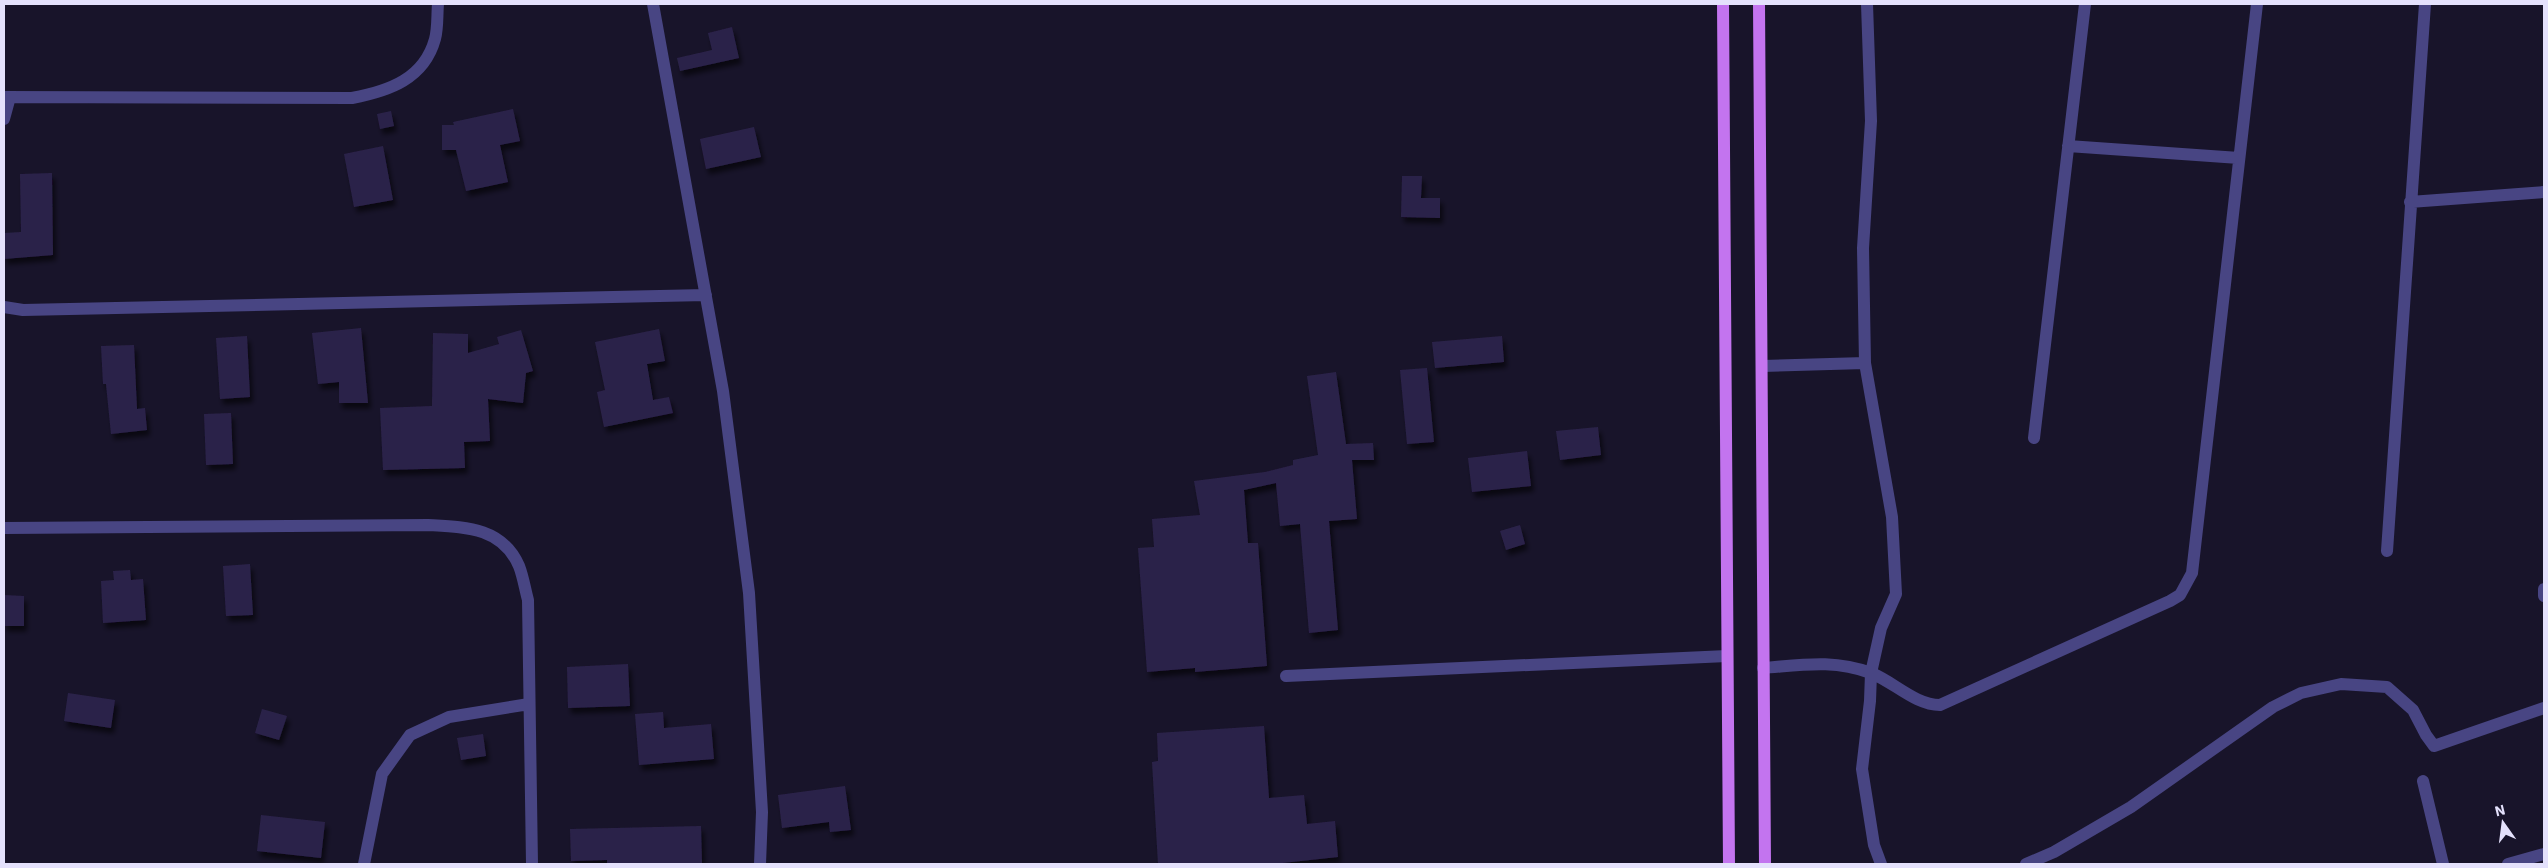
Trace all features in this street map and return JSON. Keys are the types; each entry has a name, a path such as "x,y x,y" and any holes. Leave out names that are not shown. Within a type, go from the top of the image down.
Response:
{"main road":[{"path":"1723,4 1729,864"},
{"path":"1759,4 1765,864"}],"street":[{"path":"4,120 7,97 352,98 383,92 410,78 429,56 436,37 438,4"},
{"path":"652,4 723,391 749,593 762,812 760,864"},
{"path":"1867,4 1871,121 1863,248 1866,363 1892,517 1896,594 1881,628 1871,673 1862,769 1874,845 1881,864"},
{"path":"2034,438 2085,4"},
{"path":"1763,668 1826,662 1871,673 1929,705 1940,705 2170,601 2184,590 2192,573 2257,4"},
{"path":"2387,551 2425,4"},
{"path":"2068,146 2239,158"},
{"path":"2410,202 2544,192"},
{"path":"4,307 23,310 706,295"},
{"path":"1762,366 1866,363"},
{"path":"4,528 428,525 475,528 503,542 519,565 528,600 532,864"},
{"path":"2544,589 2544,596"},
{"path":"1286,676 1727,656"},
{"path":"2026,864 2054,852 2131,807 2273,707 2301,693 2341,684 2387,687 2413,710 2426,736 2434,746 2544,708"},
{"path":"364,864 382,774 410,735 449,717 529,704"},
{"path":"2423,781 2443,864"},
{"path":"2508,864 2544,854"}],"building":[{"path":"732,27 739,58 680,71 677,58 712,50 708,33"},
{"path":"513,109 520,141 500,145 508,182 466,191 456,150 442,150 442,125 454,125 453,122"},
{"path":"391,111 394,126 380,129 377,114"},
{"path":"754,127 761,157 706,169 700,139"},
{"path":"383,146 393,200 354,207 344,154"},
{"path":"52,173 53,255 4,259 4,233 21,232 20,174"},
{"path":"1402,176 1422,176 1421,198 1440,198 1440,218 1401,217"},
{"path":"361,328 368,403 339,403 339,382 318,384 312,333"},
{"path":"659,329 665,361 647,364 653,400 669,397 673,413 604,427 597,392 605,390 595,342"},
{"path":"521,330 533,371 526,373 523,403 488,399 490,441 464,442 465,468 383,470 380,408 432,406 433,333 468,334 468,353 499,344 497,337"},
{"path":"247,336 250,397 220,399 216,338"},
{"path":"1502,336 1504,362 1435,368 1432,342"},
{"path":"134,345 137,409 145,408 147,430 111,434 106,384 103,384 101,346"},
{"path":"1427,368 1434,442 1407,444 1400,370"},
{"path":"1336,372 1346,444 1373,443 1374,460 1352,460 1357,519 1329,521 1338,630 1309,633 1300,524 1280,526 1276,483 1244,490 1248,543 1258,543 1267,666 1195,672 1195,668 1147,672 1138,548 1154,547 1152,519 1200,515 1194,481 1265,472 1293,465 1293,460 1318,455 1307,376"},
{"path":"231,413 233,464 206,465 204,414"},
{"path":"1598,427 1601,455 1560,460 1556,431"},
{"path":"1527,451 1531,486 1472,492 1468,458"},
{"path":"1520,525 1525,544 1506,550 1500,531"},
{"path":"250,564 253,615 226,616 223,566"},
{"path":"130,570 131,580 143,579 146,620 103,623 101,581 114,580 113,571"},
{"path":"4,595 24,596 24,626 4,626"},
{"path":"628,664 630,706 568,708 567,667"},
{"path":"68,693 115,700 111,728 64,721"},
{"path":"262,709 287,716 279,740 255,733"},
{"path":"663,712 664,728 711,724 714,759 639,765 635,714"},
{"path":"1264,726 1269,798 1304,795 1307,824 1335,821 1338,857 1273,864 1158,864 1152,762 1158,761 1157,733"},
{"path":"483,734 486,756 461,760 457,738"},
{"path":"845,786 851,830 830,832 829,822 782,828 778,795"},
{"path":"261,815 325,822 321,858 257,851"},
{"path":"701,826 702,864 607,864 607,860 571,861 570,829"}]}
